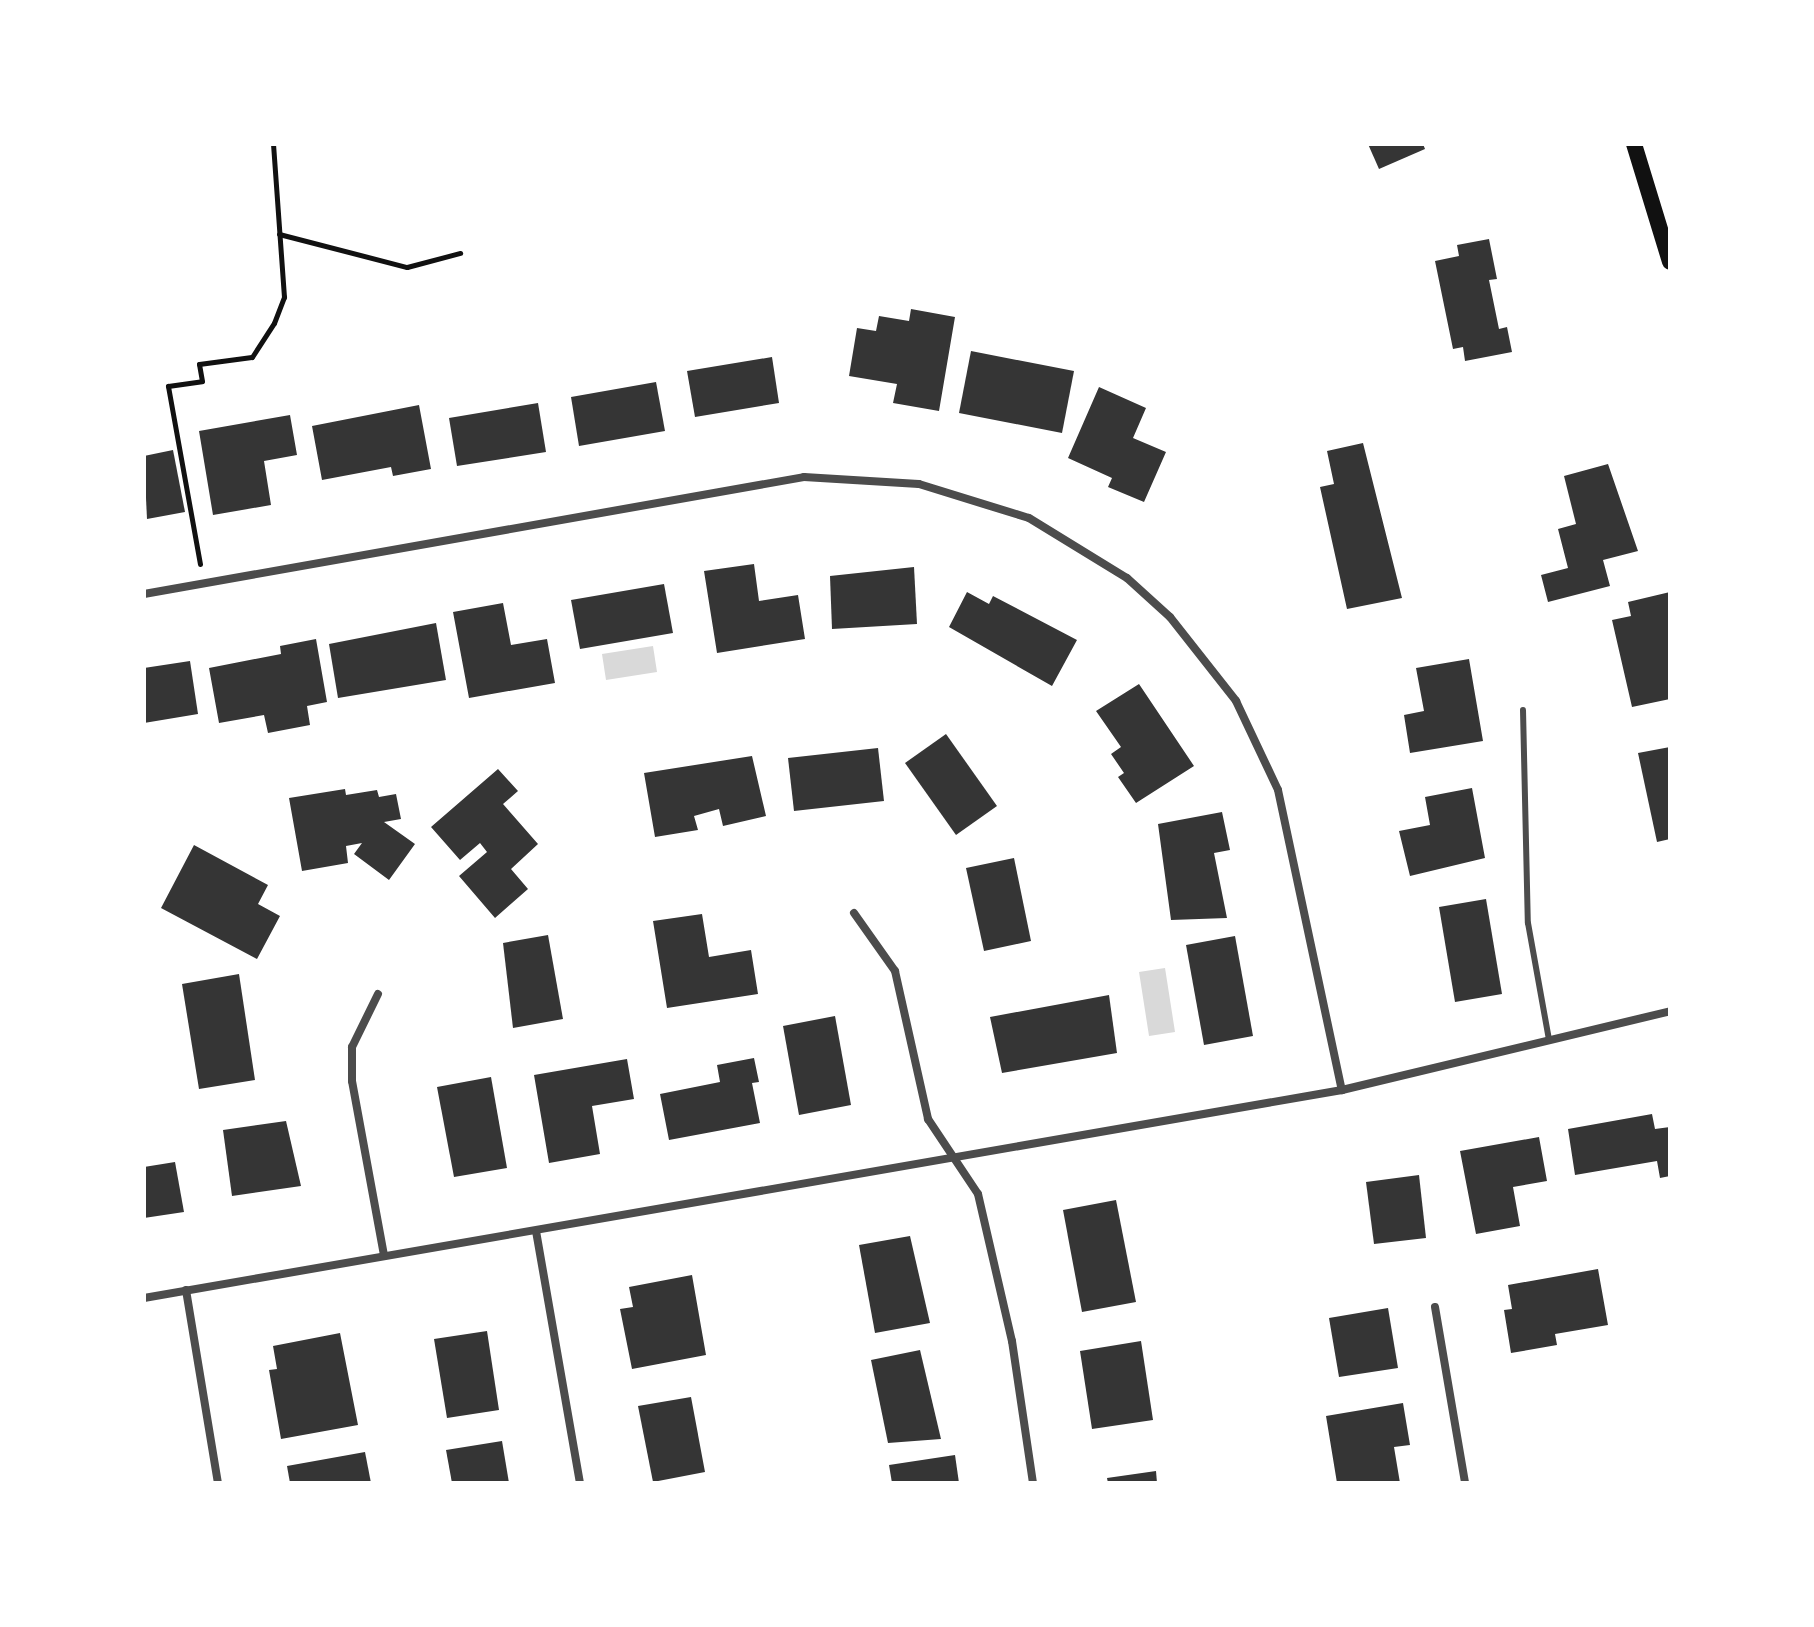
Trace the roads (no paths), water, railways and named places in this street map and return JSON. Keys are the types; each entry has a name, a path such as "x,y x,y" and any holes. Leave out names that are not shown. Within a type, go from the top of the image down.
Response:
{"main road":[{"path":"1634,144 1670,262"}],"street":[{"path":"144,594 804,477 919,484 1029,518 1127,578 1178,626 1236,701 1278,790 1342,1090"},
{"path":"854,913 895,971 928,1119 978,1194 1012,1341 1033,1483"},
{"path":"378,994 352,1047 352,1081 384,1256"},
{"path":"144,1298 1342,1090 1670,1011"},
{"path":"536,1231 580,1483"},
{"path":"186,1290 218,1483"},
{"path":"1435,1307 1465,1483"}],"lane":[{"path":"1523,710 1528,923 1549,1040"}]}
